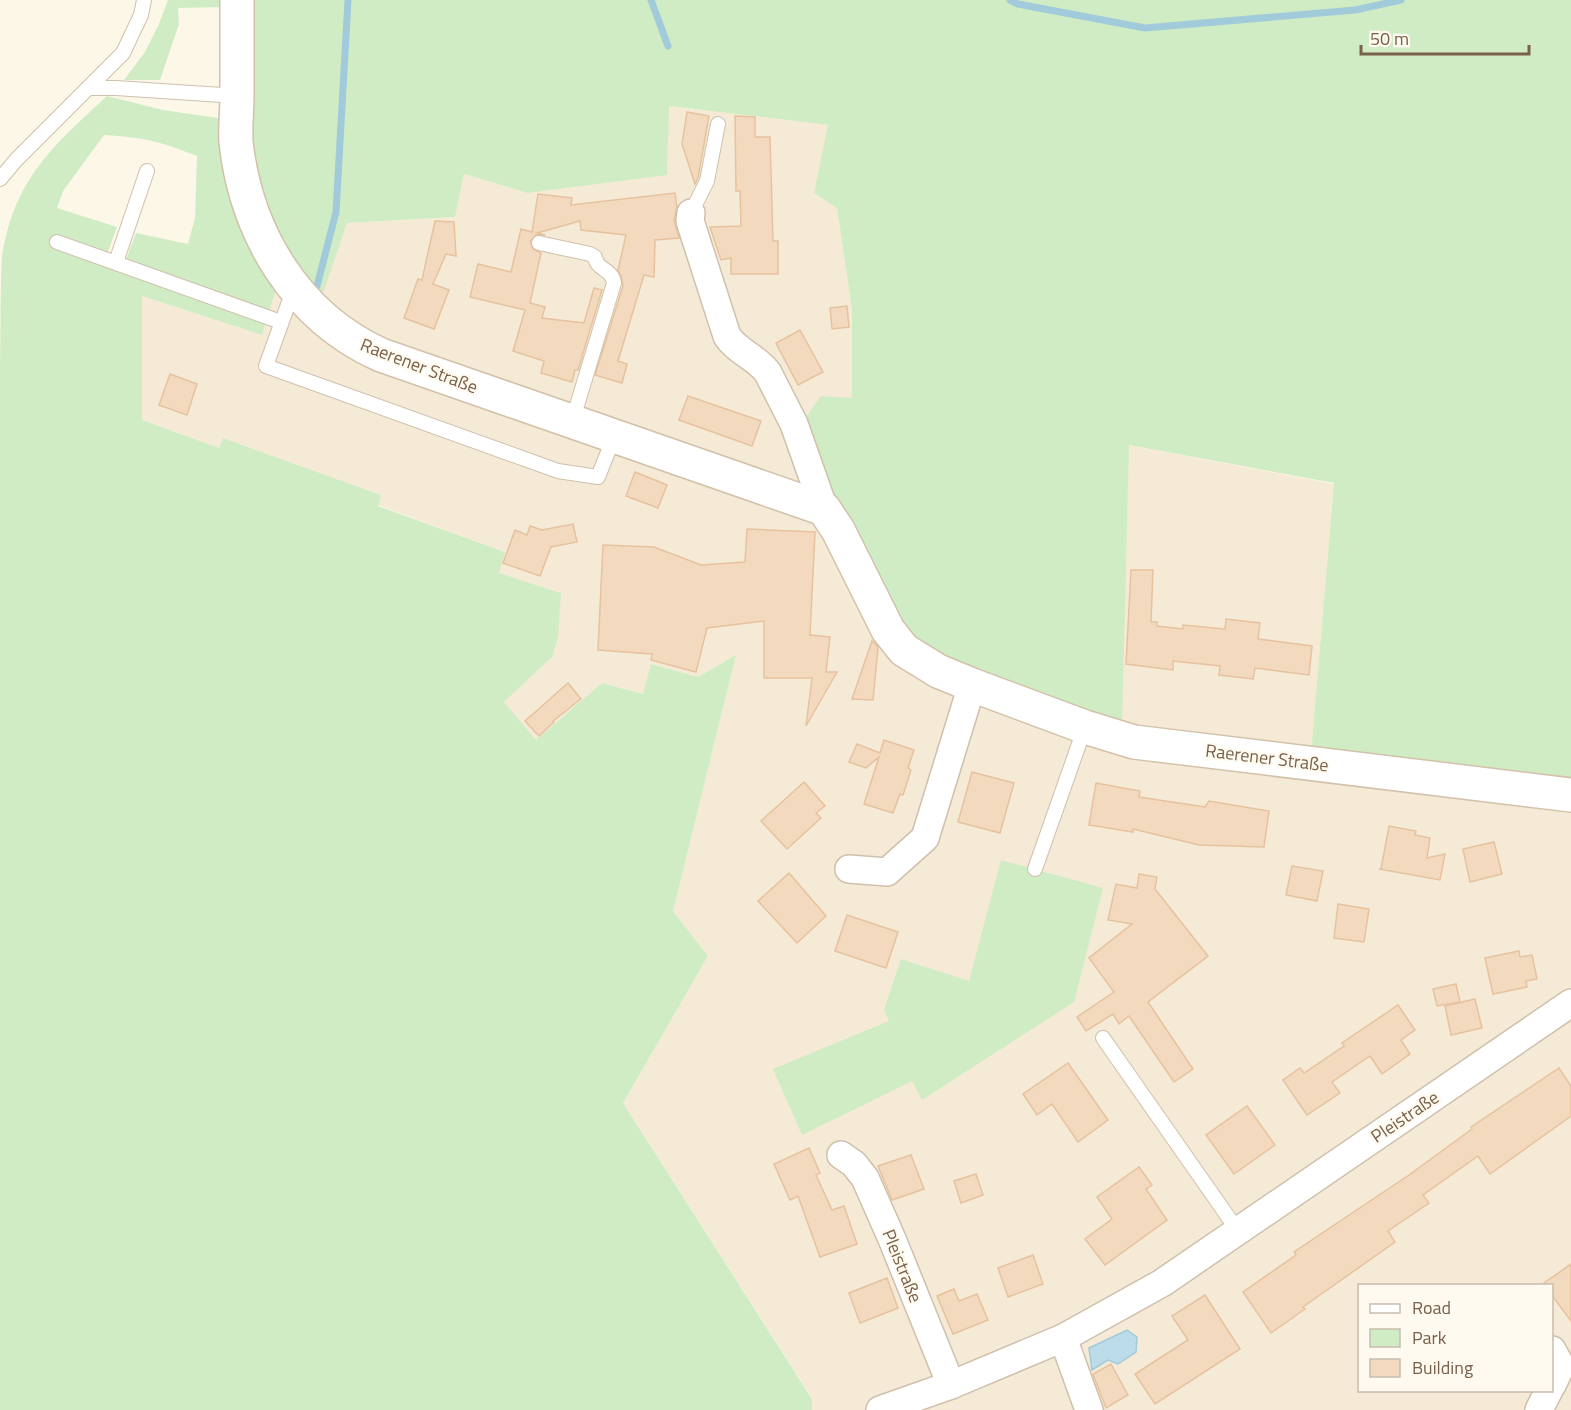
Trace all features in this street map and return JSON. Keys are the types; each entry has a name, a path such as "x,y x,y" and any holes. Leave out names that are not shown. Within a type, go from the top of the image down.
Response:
{"street":[{"name":"Raerener Straße","path":"237,0 236,140 250,212 262,238 294,288 318,315 359,345 381,355 824,509"},
{"name":"Raerener Straße","path":"691,213 690,221 727,336 732,343 763,365 768,373 794,424 824,509 838,530 888,630 904,650 938,671 972,685 1134,742 1571,795"},
{"path":"849,869 887,872 925,838 972,685"},
{"name":"Pleistraße","path":"880,1410 951,1385 1063,1338 1162,1283 1571,1003"},
{"name":"Pleistraße","path":"841,1155 854,1164 865,1178 951,1385"},
{"path":"1063,1338 1089,1410"},
{"path":"1553,1353 1561,1366 1553,1381"},
{"path":"1539,1410 1548,1392"}],"lane":[{"path":"0,179 16,160 123,53 141,15 144,0"},
{"path":"89,88 237,96"},
{"path":"691,213 707,181 718,124"},
{"path":"116,262 147,171"},
{"path":"57,242 281,322"},
{"path":"539,243 590,254 595,257 596,264 600,268 609,271 613,276 614,283 572,422"},
{"path":"294,288 266,366 558,471 598,477 614,436"},
{"path":"1035,869 1084,726"},
{"path":"1103,1038 1238,1231"}],"shaded area":[{"path":"669,106 829,125 814,193 837,208 852,310 852,398 1129,445 1334,484 1311,752 1571,779 1571,1410 812,1410 812,1398 623,1103 708,956 673,911 736,655 698,677 652,664 644,694 602,683 536,741 504,702 552,657 561,593 498,573 505,552 378,505 381,495 223,438 219,448 142,420 142,296 262,335 277,286 347,223 454,217 464,174 527,193"}],"green space":[{"path":"168,0 224,0 225,7 178,8 179,24 160,80 124,80 145,52"},
{"path":"249,0 1571,0 1571,779 1311,752 1334,483 1129,445 1122,726 991,679 918,643 899,619 826,492 800,425 821,396 852,398 852,310 837,208 814,193 828,125 669,106 667,175 527,193 464,174 455,217 347,223 320,302 273,231 249,144"},
{"path":"107,96 163,110 225,119 277,286 262,335 142,296 142,420 219,448 223,438 381,495 378,506 505,552 499,573 561,593 558,637 552,657 504,702 536,740 602,683 643,694 651,664 698,677 736,655 673,911 708,956 623,1103 812,1399 812,1410 0,1410 0,362 2,257 16,206 26,185 53,148","holes":["104,135 152,141 197,156 195,218 188,244 136,233 122,270 104,263 117,227 57,208 63,191"]},
{"path":"1001,860 1103,888 1074,1002 922,1100 912,1081 802,1135 773,1069 889,1021 884,1010 901,959 969,981"}],"water":[{"path":"1127,1330 1137,1337 1136,1352 1118,1364 1108,1360 1092,1370 1089,1348"}],"building":[{"path":"687,112 709,116 695,184 682,144"},
{"path":"735,116 755,117 755,137 770,137 773,241 778,241 778,274 731,274 731,258 721,260 710,227 741,226 740,191 736,191"},
{"path":"675,193 677,207 674,220 679,238 655,240 654,277 644,275 618,361 627,364 622,383 595,375 623,286 618,270 626,235 581,230 580,221 537,233 545,235 536,235 530,241 533,249 541,253 530,303 545,307 542,318 584,323 594,288 602,290 578,370 575,370 572,382 541,373 544,361 513,351 525,310 470,297 478,264 511,272 521,229 532,232 538,194 572,198 571,205"},
{"path":"435,221 454,222 456,256 446,254 433,284 449,290 434,329 404,318 418,279 422,280"},
{"path":"847,306 849,327 832,329 830,308"},
{"path":"800,330 823,372 798,385 776,343"},
{"path":"170,374 197,384 187,415 159,405"},
{"path":"688,396 761,421 752,446 679,420"},
{"path":"635,472 667,485 658,508 626,496"},
{"path":"573,524 577,542 551,547 540,576 503,563 515,530 527,535 530,526 542,530"},
{"path":"747,529 815,532 810,635 830,637 826,672 837,672 806,726 812,678 764,678 764,621 707,628 696,672 651,660 652,654 598,650 603,545 654,547 701,565 745,562"},
{"path":"1131,570 1153,570 1151,622 1157,622 1157,626 1183,629 1183,625 1225,629 1226,619 1260,623 1258,639 1312,646 1309,675 1255,668 1253,679 1219,675 1220,666 1173,661 1173,670 1126,664"},
{"path":"872,641 878,647 873,700 852,699"},
{"path":"568,683 581,699 553,721 539,736 525,721"},
{"path":"884,740 914,750 908,768 911,770 903,795 900,794 893,813 864,804 879,757 866,768 849,762 857,744 880,753"},
{"path":"972,772 1014,783 1000,833 958,822"},
{"path":"804,782 825,806 816,813 821,818 787,849 761,821"},
{"path":"1096,783 1140,791 1139,797 1205,807 1209,801 1269,811 1264,847 1199,845 1133,829 1133,832 1089,825"},
{"path":"1389,826 1416,831 1415,835 1430,838 1427,858 1445,854 1440,880 1379,869 1381,869"},
{"path":"1494,842 1502,874 1470,882 1463,849"},
{"path":"1292,866 1323,871 1317,901 1286,895"},
{"path":"789,873 826,916 797,943 758,901"},
{"path":"1139,874 1157,877 1155,889 1208,956 1148,1002 1193,1069 1174,1082 1129,1016 1119,1024 1113,1014 1086,1031 1077,1017 1114,992 1089,958 1132,924 1108,920 1116,884 1137,888"},
{"path":"1338,904 1369,909 1364,942 1334,938"},
{"path":"847,915 898,932 886,968 835,951"},
{"path":"1519,951 1520,957 1532,955 1537,979 1526,981 1527,987 1493,994 1485,958"},
{"path":"1456,984 1460,1002 1437,1006 1433,989"},
{"path":"1475,999 1482,1028 1451,1035 1445,1006"},
{"path":"1398,1005 1415,1030 1401,1040 1410,1054 1382,1074 1370,1056 1332,1082 1340,1093 1307,1115 1283,1080 1300,1068 1304,1073 1344,1046 1342,1043"},
{"path":"1068,1063 1108,1120 1078,1142 1052,1104 1037,1115 1023,1094"},
{"path":"1559,1068 1571,1086 1571,1116 1490,1174 1478,1156 1423,1195 1429,1203 1388,1231 1395,1242 1303,1307 1305,1309 1271,1333 1243,1292 1296,1255 1294,1252 1409,1175 1472,1129 1471,1127"},
{"path":"1247,1106 1275,1145 1234,1174 1206,1135"},
{"path":"809,1148 820,1173 816,1175 832,1210 844,1206 857,1244 820,1257 798,1196 790,1200 774,1164"},
{"path":"911,1155 924,1189 892,1200 878,1166"},
{"path":"1139,1167 1152,1185 1146,1189 1167,1220 1105,1265 1085,1239 1112,1219 1097,1197"},
{"path":"976,1174 983,1195 961,1203 954,1181"},
{"path":"1033,1255 1043,1284 1008,1297 998,1268"},
{"path":"1571,1264 1571,1321 1553,1297 1553,1284 1544,1283"},
{"path":"887,1278 898,1308 860,1323 849,1293"},
{"path":"954,1289 959,1301 977,1294 988,1320 953,1334 937,1296"},
{"path":"1205,1295 1240,1349 1155,1404 1135,1374 1188,1340 1172,1316"},
{"path":"1111,1364 1128,1395 1106,1408 1093,1374"}],"waterway":[{"path":"317,286 336,212 348,0"},
{"path":"651,0 668,46"},
{"path":"1010,0 1018,4 1145,28 1355,10 1401,0"}]}
